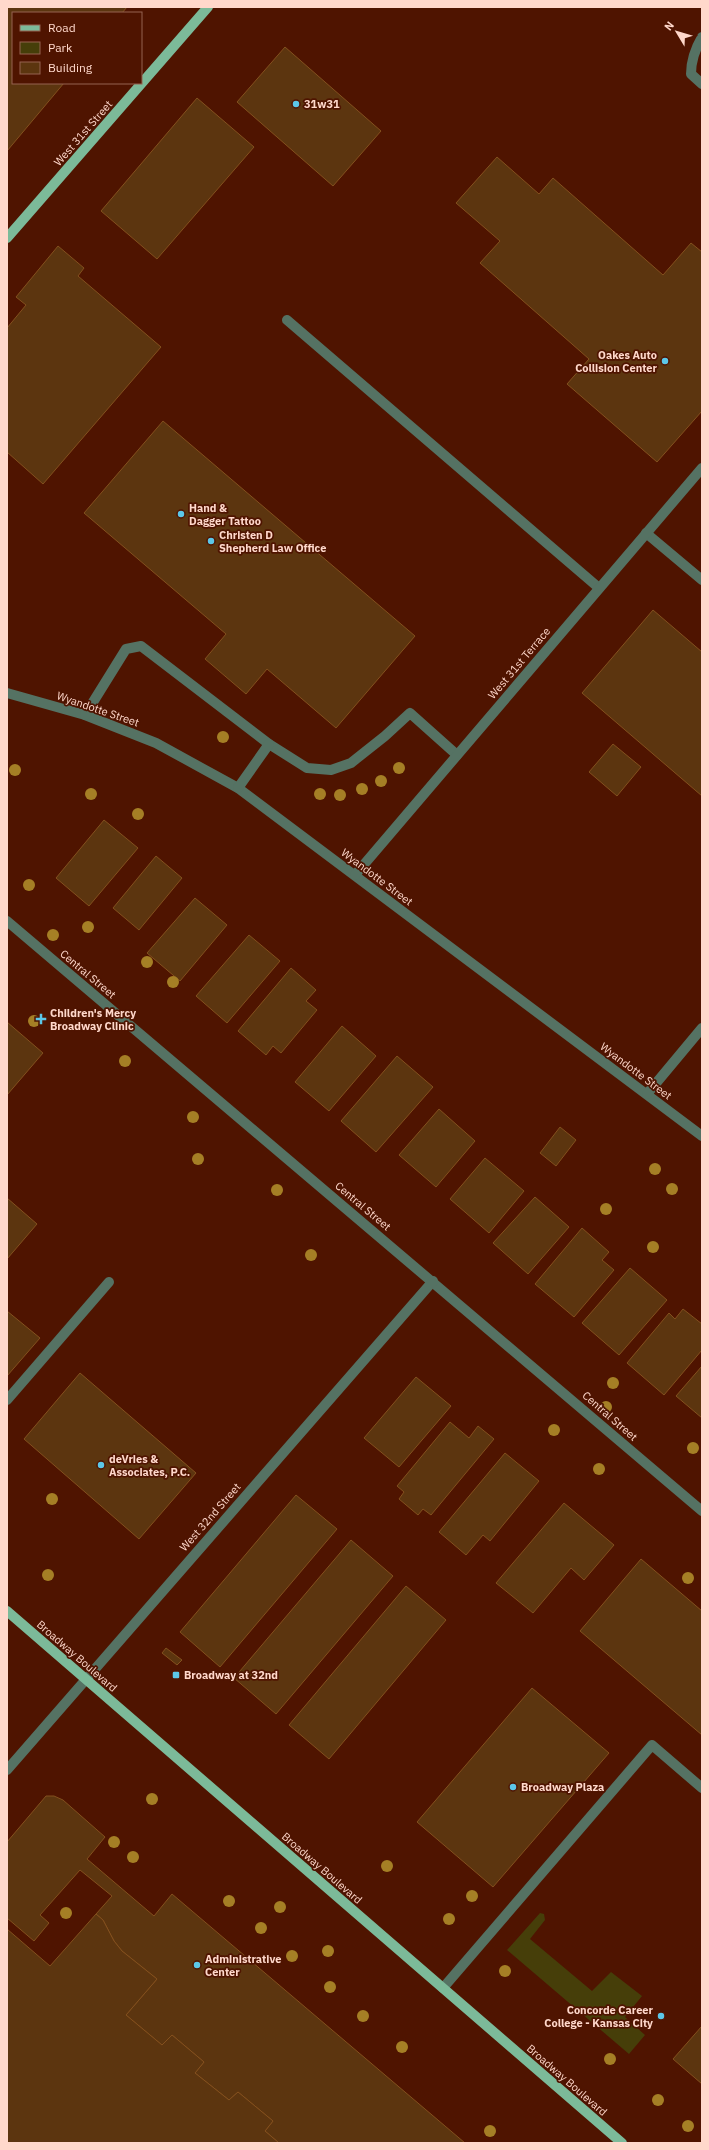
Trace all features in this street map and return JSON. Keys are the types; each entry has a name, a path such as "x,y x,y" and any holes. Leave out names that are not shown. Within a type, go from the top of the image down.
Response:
{"main road":[{"name":"West 31st Street","path":"142,83 208,7"},
{"name":"West 31st Street","path":"7,238 141,84"},
{"name":"Broadway Boulevard","path":"7,1611 622,2143"}],"street":[{"path":"702,37 695,49 691,65 691,74 702,84"},
{"path":"288,320 599,588"},
{"name":"West 31st Terrace","path":"355,875 702,468"},
{"path":"646,533 702,580"},
{"path":"85,715 126,649 141,646 269,744 307,768 331,770 351,763 385,736 410,712 457,755"},
{"name":"Wyandotte Street","path":"7,693 85,715 156,743 238,788 702,1136"},
{"path":"238,788 269,744"},
{"name":"Central Street","path":"7,921 702,1510"},
{"path":"647,1094 702,1028"},
{"name":"West 32nd Street","path":"7,1770 433,1281"},
{"path":"7,1400 109,1282"},
{"path":"442,1988 652,1745 702,1788"}],"green space":[{"path":"540,1913 544,1914 545,1920 530,1939 592,1991 611,1972 642,1996 625,2017 645,2035 629,2054 507,1950"}],"building":[{"path":"7,7 127,7 123,12 12,12 12,84 63,84 7,151"},
{"path":"285,47 381,131 333,186 237,102"},
{"path":"197,98 254,147 157,259 101,211"},
{"path":"497,157 539,194 553,178 663,275 691,243 702,252 702,411 657,462 567,384 589,359 480,263 500,241 456,203"},
{"path":"58,246 84,268 78,276 161,347 43,484 7,452 7,328 26,305 16,297"},
{"path":"163,421 415,636 336,728 267,669 246,694 205,659 226,634 84,513"},
{"path":"653,610 702,652 702,796 582,693"},
{"path":"613,744 641,767 617,796 589,772"},
{"path":"104,820 138,848 89,906 56,878"},
{"path":"156,856 182,878 139,930 113,908"},
{"path":"195,898 227,925 180,981 147,953"},
{"path":"249,935 280,961 227,1023 196,996"},
{"path":"291,968 316,990 306,1001 317,1010 281,1053 273,1046 266,1055 238,1031"},
{"path":"7,1022 43,1053 7,1095"},
{"path":"342,1026 376,1056 329,1111 295,1082"},
{"path":"397,1056 433,1087 376,1152 341,1121"},
{"path":"439,1109 475,1141 436,1187 399,1155"},
{"path":"560,1127 576,1140 556,1166 540,1153"},
{"path":"485,1158 524,1191 489,1233 450,1199"},
{"path":"535,1197 569,1227 528,1274 493,1243"},
{"path":"7,1198 37,1224 7,1259"},
{"path":"582,1228 609,1252 602,1260 614,1270 574,1317 535,1284"},
{"path":"630,1268 667,1300 619,1355 582,1323"},
{"path":"683,1309 702,1324 702,1350 664,1395 627,1363 669,1313 675,1319"},
{"path":"7,1311 40,1338 7,1376"},
{"path":"702,1366 702,1418 676,1396"},
{"path":"80,1373 196,1473 139,1539 24,1439"},
{"path":"416,1377 451,1406 399,1467 364,1438"},
{"path":"450,1422 469,1438 478,1426 494,1439 431,1515 423,1509 418,1515 399,1499 404,1492 397,1486"},
{"path":"505,1453 539,1481 490,1541 483,1535 466,1555 439,1532"},
{"path":"296,1495 337,1529 220,1667 180,1632"},
{"path":"564,1503 614,1545 584,1580 571,1568 533,1613 496,1583"},
{"path":"351,1540 393,1576 276,1714 234,1678"},
{"path":"641,1559 702,1611 702,1735 580,1631"},
{"path":"406,1586 446,1620 329,1759 289,1725"},
{"path":"166,1648 182,1660 177,1665 162,1653"},
{"name":"Broadway Plaza","path":"532,1688 609,1753 493,1887 417,1822"},
{"name":"Administrative Center","path":"46,1796 54,1796 63,1800 105,1837 87,1859 154,1916 172,1894 465,2143 279,2143 265,2131 273,2121 238,2092 229,2100 195,2073 204,2062 172,2035 162,2045 126,2015 157,1979 122,1951 114,1941 103,1920 96,1914 112,1896 80,1870 40,1915 49,1923 34,1941 7,1918 7,1842"},
{"path":"96,1914 103,1920 114,1941 122,1951 157,1979 126,2015 162,2045 172,2035 204,2062 195,2073 229,2100 238,2092 273,2121 265,2131 279,2143 7,2143 7,1929 50,1966"},
{"path":"702,2026 702,2084 673,2059"}],"place":[{"name":"31w31","path":"296,104"},
{"name":"Oakes Auto Collision Center","path":"665,361"},
{"name":"Hand & Dagger Tattoo","path":"181,514"},
{"name":"Christen D Shepherd Law Office","path":"211,541"},
{"name":"Children's Mercy Broadway Clinic","path":"41,1019"},
{"name":"deVries & Associates, P.C.","path":"101,1465"},
{"name":"Broadway at 32nd","path":"176,1675"},
{"name":"Broadway Plaza","path":"513,1787"},
{"name":"Administrative Center","path":"197,1965"},
{"name":"Concorde Career College - Kansas City","path":"661,2016"}]}
